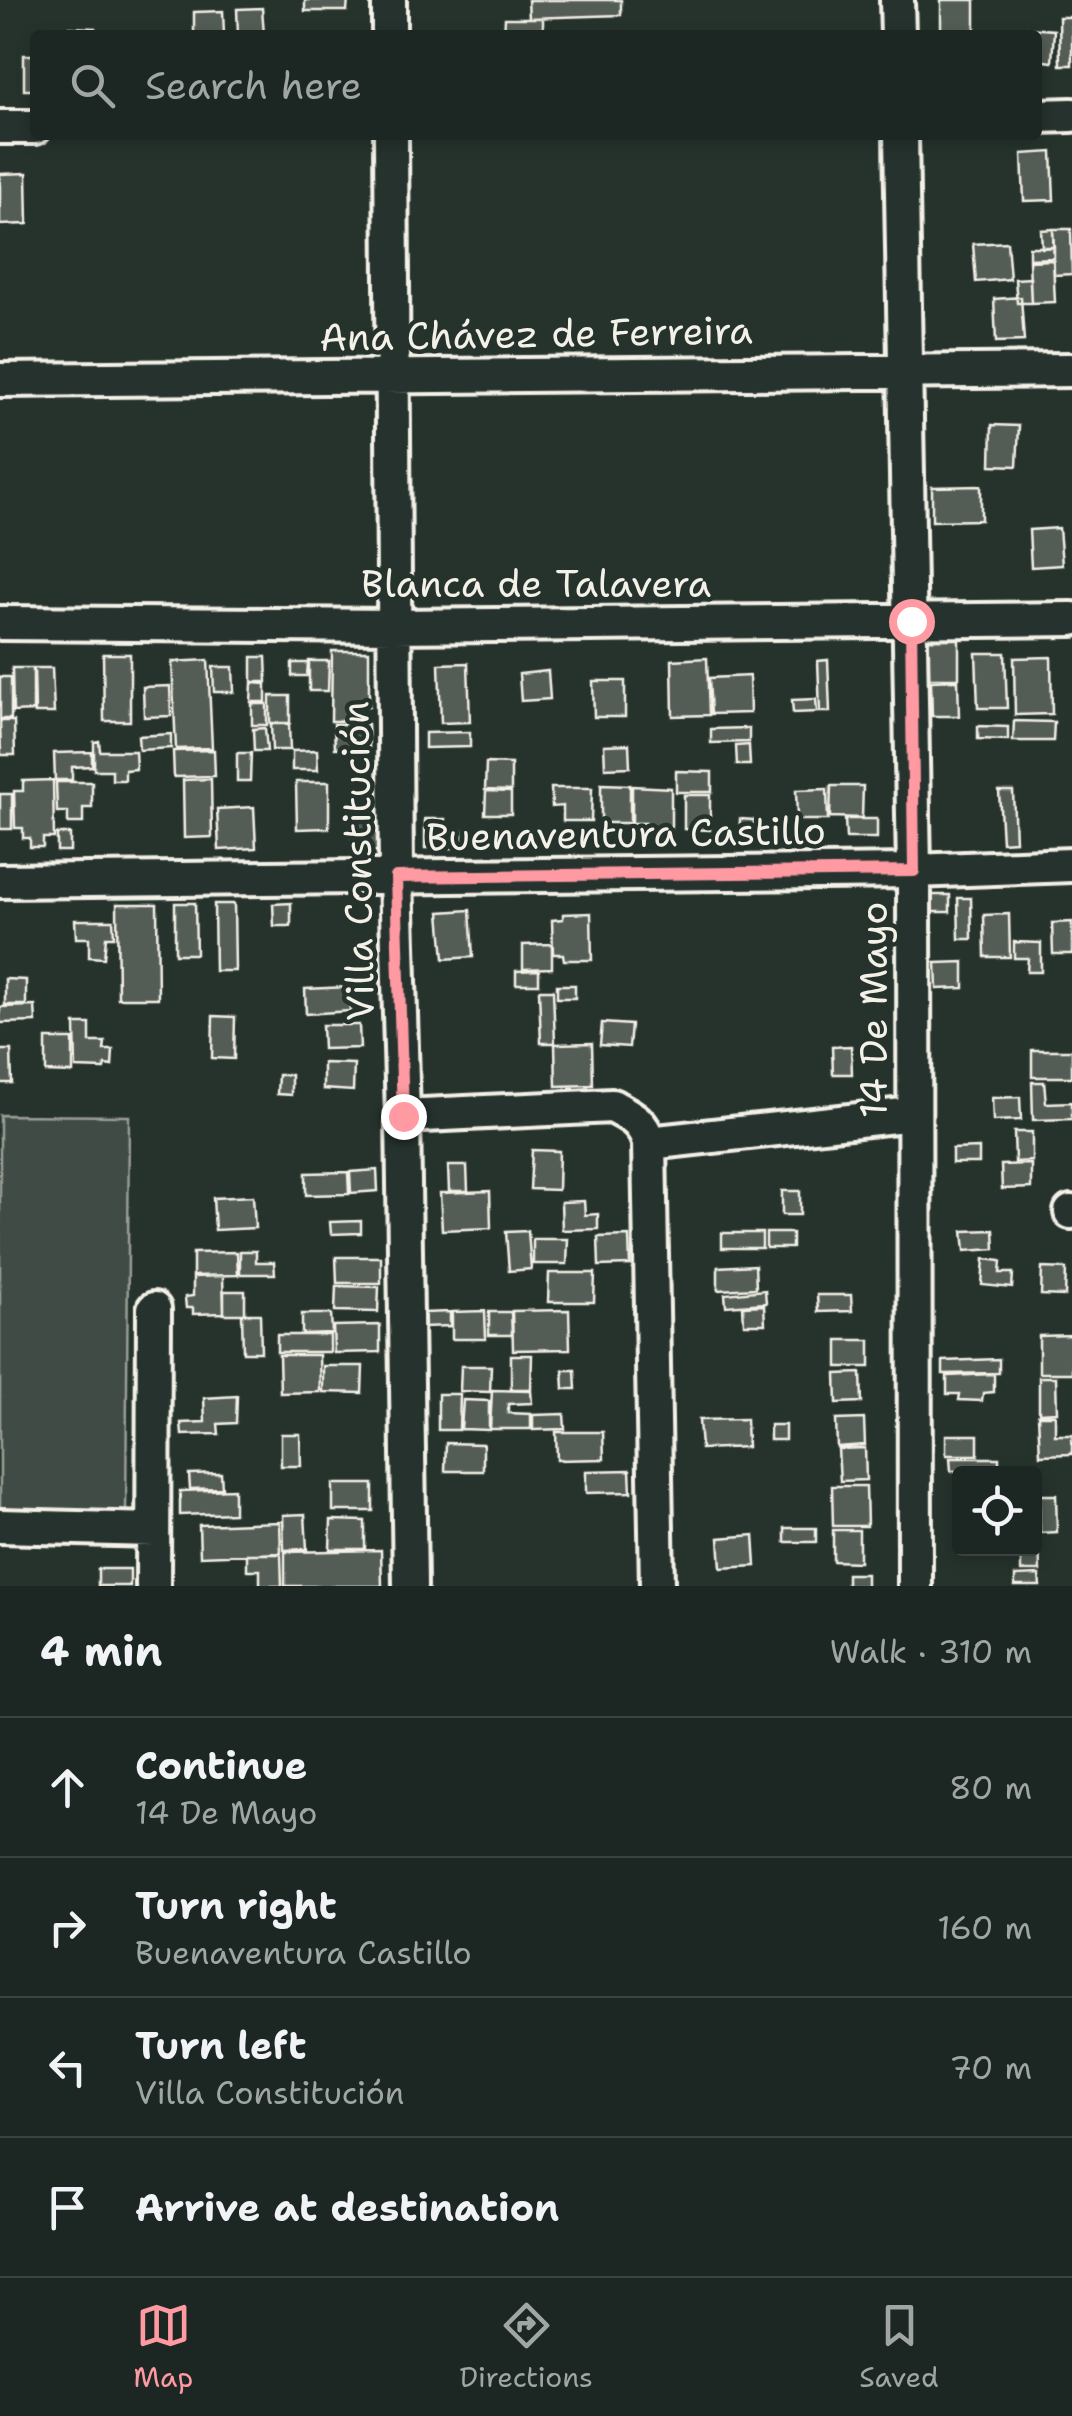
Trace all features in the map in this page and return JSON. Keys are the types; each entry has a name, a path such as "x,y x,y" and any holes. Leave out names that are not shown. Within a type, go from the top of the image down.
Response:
{"street":[{"path":"389,0 390,30"},
{"path":"897,0 898,30"},
{"path":"1042,116 1072,115"},
{"path":"0,127 30,127"},
{"name":"Villa Constitución","path":"391,140 396,877 410,1586"},
{"name":"14 De Mayo","path":"901,140 914,871 914,1586"},
{"name":"Ana Chávez de Ferreira","path":"0,380 1072,370"},
{"name":"Blanca de Talavera","path":"0,623 394,626 1072,618"},
{"name":"Buenaventura Castillo","path":"0,881 914,871 1072,865"},
{"path":"403,1116 612,1106 645,1128 649,1143 658,1586"},
{"path":"649,1143 913,1114"},
{"path":"154,1309 154,1586"},
{"path":"0,1526 153,1530"}],"shaded area":[{"path":"0,1115 129,1116 126,1518 0,1515"}],"building":[{"path":"305,0 348,0 347,11 305,11"},
{"path":"528,0 621,0 621,15 529,18"},
{"path":"941,0 975,0 975,30 941,30"},
{"path":"262,8 264,30 238,30 237,9"},
{"path":"223,11 224,30 194,30 194,12"},
{"path":"1059,17 1072,17 1072,65 1060,65"},
{"path":"505,18 543,18 543,30 504,30"},
{"path":"68,27 95,28 95,30 68,30"},
{"path":"1026,28 1054,30 1052,62 1042,61 1042,30"},
{"path":"24,55 30,55 30,90 24,90"},
{"path":"1052,152 1054,200 1024,201 1022,154"},
{"path":"27,173 28,224 0,225 0,174"},
{"path":"1053,229 1071,229 1072,274 1054,275"},
{"path":"1053,229 1054,247 1042,248 1041,230"},
{"path":"1007,242 1010,279 976,282 973,244"},
{"path":"1029,247 1054,247 1054,258 1029,259"},
{"path":"1053,260 1055,302 1031,303 1029,261"},
{"path":"1030,278 1031,303 1017,303 1015,279"},
{"path":"1021,297 1024,341 996,342 994,299"},
{"path":"992,425 1019,426 1017,466 991,465"},
{"path":"981,486 981,520 932,521 932,487"},
{"path":"1059,528 1062,565 1031,567 1029,530"},
{"path":"926,638 959,638 959,678 926,678"},
{"path":"332,651 369,651 369,706 355,706 355,721 331,721"},
{"path":"976,653 1005,653 1007,708 978,708"},
{"path":"103,654 130,654 130,721 104,721"},
{"path":"252,657 266,657 267,682 252,682"},
{"path":"1051,657 1052,714 1015,715 1014,658"},
{"path":"707,658 709,715 673,716 672,660"},
{"path":"208,660 212,748 176,749 172,662"},
{"path":"828,660 830,712 820,712 818,661"},
{"path":"309,661 329,661 328,691 309,691"},
{"path":"292,663 308,663 307,676 292,676"},
{"path":"468,663 470,722 441,723 439,664"},
{"path":"213,667 233,667 234,692 214,692"},
{"path":"12,668 33,668 33,711 13,712"},
{"path":"34,668 52,668 54,713 35,713"},
{"path":"548,671 550,699 521,701 519,674"},
{"path":"749,676 750,713 711,714 709,678"},
{"path":"0,677 11,677 11,719 0,719"},
{"path":"958,680 959,716 932,716 931,681"},
{"path":"593,681 625,681 625,717 594,717"},
{"path":"252,683 266,684 266,702 251,702"},
{"path":"170,686 171,716 144,717 143,687"},
{"path":"270,696 290,696 290,723 270,723"},
{"path":"816,699 817,712 793,713 792,700"},
{"path":"252,704 267,704 267,725 252,725"},
{"path":"0,721 14,721 15,755 1,755"},
{"path":"1014,721 1054,722 1053,741 1013,741"},
{"path":"271,724 289,724 290,750 272,750"},
{"path":"334,724 368,724 369,747 335,748"},
{"path":"978,726 1008,727 1008,740 978,739"},
{"path":"265,728 267,751 254,751 253,729"},
{"path":"749,728 749,742 711,743 711,729"},
{"path":"470,732 470,747 425,748 425,733"},
{"path":"171,734 171,748 139,750 138,736"},
{"path":"99,741 100,751 135,751 136,769 125,770 125,780 112,780 112,770 94,770 94,742"},
{"path":"629,744 630,767 605,768 604,745"},
{"path":"749,745 750,765 737,765 736,746"},
{"path":"214,750 215,776 174,777 173,751"},
{"path":"317,750 318,770 292,770 292,751"},
{"path":"92,752 92,766 72,767 72,780 55,780 54,753"},
{"path":"237,753 251,753 250,781 237,781"},
{"path":"486,763 511,764 511,791 485,790"},
{"path":"676,771 712,772 712,792 676,792"},
{"path":"211,779 212,837 184,838 183,780"},
{"path":"53,780 54,838 43,838 43,847 30,847 30,838 23,838 23,828 15,828 14,791 23,791 23,781"},
{"path":"56,782 92,782 92,808 83,808 83,823 68,823 68,812 57,812"},
{"path":"296,782 329,782 329,828 297,829"},
{"path":"601,784 630,785 630,823 601,823"},
{"path":"632,786 671,788 671,836 646,835 646,823 632,823"},
{"path":"831,786 863,786 862,818 830,817"},
{"path":"551,788 592,788 591,821 563,821 563,806 552,807"},
{"path":"827,789 828,820 797,820 796,790"},
{"path":"486,791 511,792 511,814 485,814"},
{"path":"999,791 1013,791 1015,841 1002,842"},
{"path":"0,794 12,794 12,829 0,829"},
{"path":"684,795 710,795 710,830 684,829"},
{"path":"254,807 256,848 219,850 217,809"},
{"path":"377,818 378,851 352,852 351,819"},
{"path":"425,819 445,819 445,831 462,831 462,848 425,848"},
{"path":"740,819 754,820 753,845 739,844"},
{"path":"845,819 877,819 877,838 846,838"},
{"path":"57,834 70,834 70,851 57,851"},
{"path":"931,895 950,895 950,912 931,912"},
{"path":"958,898 971,898 972,939 959,939"},
{"path":"175,903 195,903 196,954 175,954"},
{"path":"291,903 291,926 274,926 273,904"},
{"path":"117,904 157,904 158,998 118,998"},
{"path":"214,904 234,904 235,971 215,971"},
{"path":"470,910 473,957 444,959 440,912"},
{"path":"591,913 592,960 564,960 563,954 553,954 552,920 563,919 563,914"},
{"path":"1009,914 1010,957 985,957 984,915"},
{"path":"75,920 113,920 114,937 106,937 104,958 89,957 89,938 76,938"},
{"path":"1072,922 1072,954 1053,954 1052,923"},
{"path":"1014,942 1041,943 1041,972 1027,972 1028,958 1014,958"},
{"path":"552,944 552,968 523,969 523,945"},
{"path":"964,962 964,988 937,989 936,963"},
{"path":"539,970 539,984 516,984 516,971"},
{"path":"5,979 26,980 26,1005 5,1005"},
{"path":"557,985 575,985 575,998 557,998"},
{"path":"348,987 350,1011 306,1014 305,989"},
{"path":"539,990 553,990 555,1043 541,1043"},
{"path":"35,1006 36,1022 0,1023 0,1007"},
{"path":"213,1016 235,1017 234,1059 212,1058"},
{"path":"602,1023 631,1025 629,1047 600,1045"},
{"path":"75,1024 90,1024 90,1042 105,1042 104,1050 113,1050 112,1066 76,1068"},
{"path":"322,1025 359,1025 360,1048 323,1049"},
{"path":"46,1039 73,1039 73,1073 46,1072"},
{"path":"592,1043 593,1085 556,1086 555,1044"},
{"path":"851,1046 852,1074 833,1074 832,1047"},
{"path":"0,1050 11,1050 12,1083 0,1083"},
{"path":"1032,1050 1072,1050 1072,1077 1032,1077"},
{"path":"323,1063 354,1064 353,1091 323,1089"},
{"path":"278,1075 291,1075 291,1095 277,1094"},
{"path":"1032,1082 1044,1082 1046,1103 1072,1102 1072,1119 1033,1120"},
{"path":"1020,1097 1021,1120 993,1121 992,1098"},
{"path":"1014,1132 1032,1132 1032,1161 1015,1162"},
{"path":"979,1148 979,1163 952,1163 952,1149"},
{"path":"532,1150 559,1151 558,1190 530,1189"},
{"path":"1031,1164 1031,1188 1002,1189 1001,1165"},
{"path":"448,1166 467,1166 468,1191 449,1191"},
{"path":"377,1170 378,1191 351,1193 350,1172"},
{"path":"348,1172 349,1194 306,1195 306,1173"},
{"path":"490,1191 491,1228 442,1230 440,1193"},
{"path":"782,1191 800,1191 800,1215 782,1215"},
{"path":"253,1196 255,1228 215,1230 213,1198"},
{"path":"584,1201 585,1215 598,1214 598,1229 562,1230 561,1202"},
{"path":"361,1221 361,1233 331,1234 330,1222"},
{"path":"994,1230 995,1249 965,1251 963,1231"},
{"path":"528,1231 531,1269 509,1271 506,1232"},
{"path":"722,1233 762,1233 762,1248 722,1248"},
{"path":"766,1233 792,1233 792,1248 766,1248"},
{"path":"629,1236 630,1265 599,1266 598,1237"},
{"path":"533,1239 568,1239 567,1264 533,1264"},
{"path":"240,1251 256,1251 256,1262 274,1262 275,1274 240,1274"},
{"path":"237,1252 238,1275 193,1276 193,1253"},
{"path":"336,1257 381,1257 381,1283 337,1283"},
{"path":"984,1259 1001,1261 1000,1273 1013,1273 1012,1288 982,1285"},
{"path":"755,1265 756,1288 718,1290 718,1267"},
{"path":"1042,1268 1066,1269 1065,1296 1041,1295"},
{"path":"549,1273 595,1273 594,1302 548,1302"},
{"path":"223,1276 224,1313 193,1314 193,1308 186,1308 185,1297 193,1296 193,1277"},
{"path":"336,1286 379,1287 378,1312 335,1311"},
{"path":"765,1290 766,1303 726,1306 725,1294"},
{"path":"224,1291 245,1291 245,1314 224,1314"},
{"path":"817,1295 851,1295 852,1311 818,1312"},
{"path":"764,1305 765,1324 744,1324 743,1306"},
{"path":"569,1310 570,1349 513,1350 512,1311"},
{"path":"485,1311 486,1339 452,1339 452,1312"},
{"path":"450,1312 450,1326 423,1327 423,1313"},
{"path":"489,1312 511,1312 512,1335 489,1335"},
{"path":"242,1314 260,1314 261,1352 243,1352"},
{"path":"302,1314 331,1314 332,1333 302,1334"},
{"path":"380,1325 380,1352 334,1353 333,1326"},
{"path":"277,1335 330,1335 330,1352 277,1352"},
{"path":"1072,1335 1072,1373 1039,1373 1039,1336"},
{"path":"838,1340 870,1340 870,1367 838,1367"},
{"path":"279,1355 319,1355 320,1392 280,1393"},
{"path":"511,1355 532,1355 531,1389 511,1389"},
{"path":"999,1359 999,1373 943,1374 943,1361"},
{"path":"323,1366 363,1366 362,1393 323,1392"},
{"path":"461,1366 491,1366 490,1392 460,1391"},
{"path":"563,1370 575,1370 576,1389 564,1389"},
{"path":"861,1373 862,1402 837,1403 836,1374"},
{"path":"994,1374 994,1392 983,1393 982,1401 959,1400 960,1394 947,1394 947,1376"},
{"path":"1039,1377 1056,1377 1057,1412 1039,1413"},
{"path":"492,1390 531,1391 532,1403 508,1404 508,1413 531,1414 531,1429 490,1429"},
{"path":"438,1394 460,1394 459,1430 438,1430"},
{"path":"237,1396 236,1423 218,1424 219,1434 182,1435 181,1423 205,1422 204,1398"},
{"path":"463,1400 489,1401 489,1430 461,1429"},
{"path":"564,1414 565,1429 533,1430 533,1415"},
{"path":"1038,1415 1055,1415 1055,1435 1072,1435 1072,1454 1040,1455"},
{"path":"746,1419 747,1447 701,1449 699,1420"},
{"path":"864,1419 865,1445 837,1447 836,1420"},
{"path":"770,1425 785,1425 785,1440 770,1440"},
{"path":"556,1432 603,1432 604,1459 557,1460"},
{"path":"281,1434 300,1434 301,1466 281,1466"},
{"path":"946,1435 978,1435 978,1455 946,1455"},
{"path":"446,1443 483,1444 483,1471 445,1471"},
{"path":"865,1448 866,1480 840,1481 838,1449"},
{"path":"950,1458 999,1458 999,1466 952,1466 951,1471"},
{"path":"630,1470 631,1492 586,1493 586,1471"},
{"path":"221,1473 222,1488 190,1489 189,1474"},
{"path":"333,1484 373,1484 373,1511 333,1511"},
{"path":"832,1486 866,1486 867,1526 833,1526"},
{"path":"234,1489 234,1513 180,1515 180,1491"},
{"path":"1042,1495 1056,1495 1057,1532 1042,1533"},
{"path":"305,1514 307,1549 284,1550 283,1515"},
{"path":"331,1520 365,1521 365,1549 330,1549"},
{"path":"280,1522 281,1553 200,1556 199,1525"},
{"path":"785,1528 816,1528 816,1542 785,1542"},
{"path":"833,1530 859,1530 859,1562 833,1561"},
{"path":"754,1535 756,1566 721,1568 719,1538"},
{"path":"381,1550 382,1586 285,1586 285,1552"},
{"path":"247,1554 281,1554 282,1586 260,1586 260,1570 247,1570"},
{"path":"1021,1556 1040,1556 1040,1571 1021,1571"},
{"path":"98,1569 130,1569 130,1586 98,1586"},
{"path":"847,1574 866,1574 866,1586 847,1586"},
{"path":"1039,1575 1040,1586 1015,1586 1015,1576"}],"route":[{"path":"403,1116 396,877 914,871 911,621"}]}
